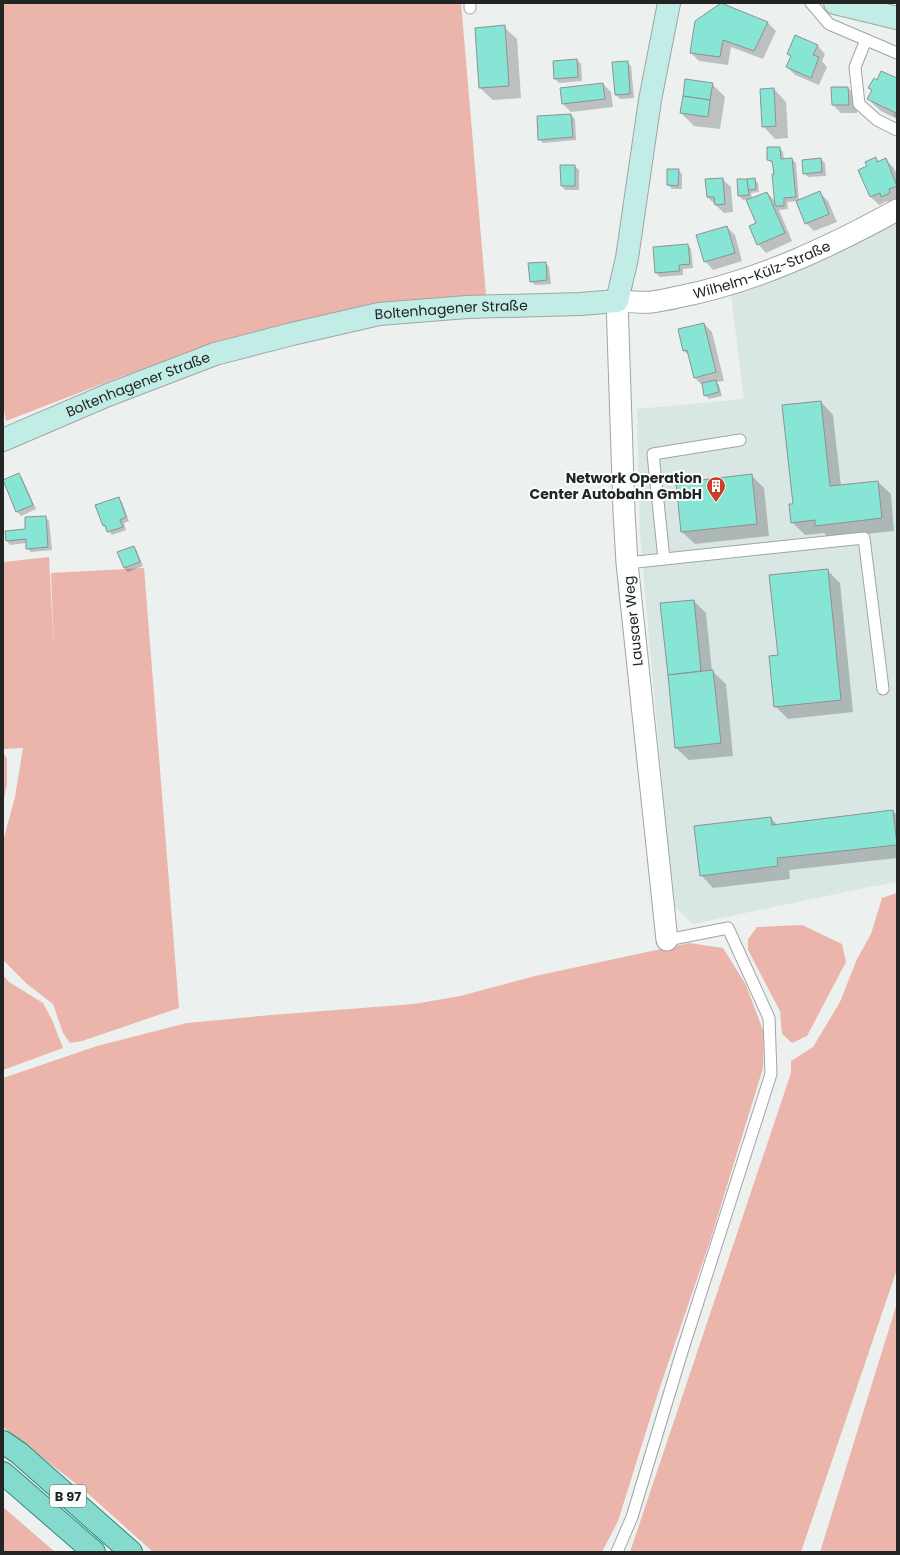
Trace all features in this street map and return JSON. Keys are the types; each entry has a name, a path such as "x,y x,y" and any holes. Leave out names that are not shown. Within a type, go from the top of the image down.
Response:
{"main road":[{"name":"B 97","path":"3,1442 19,1453 131,1552"},
{"name":"B 97","path":"3,1473 94,1552"}],"street":[{"path":"617,301 627,258 650,100 669,3"},
{"path":"835,3 897,18"},
{"name":"Wilhelm-Külz-Straße","path":"617,301 652,302 702,292 734,283 763,273 851,235 897,210"},
{"name":"Boltenhagener Straße","path":"3,440 108,395 215,354 379,314 467,307 580,304 617,301"},
{"name":"Lausaer Weg","path":"617,301 627,563 667,940"}],"lane":[{"path":"811,3 829,24 897,53"},
{"path":"866,40 855,67 859,104 877,120 897,130"},
{"path":"664,559 653,454 740,440"},
{"path":"627,563 864,538 883,689"},
{"path":"617,1552 632,1516 681,1355 771,1074 769,1018 728,928 667,940"}],"shaded area":[{"path":"3,3 461,3 486,295 408,302 356,310 274,327 120,377 6,421 3,404"},
{"path":"897,218 897,882 693,924 673,905 640,536 637,409 744,399 731,294"},
{"path":"49,557 54,652 51,573 144,568 179,1008 82,1041 70,1043 63,1033 53,1004 27,984 3,960 3,841 15,797 23,748 3,749 3,562"},
{"path":"3,753 7,758 7,784 3,804"},
{"path":"897,893 897,1269 801,1552 630,1552 791,1073 791,1061 813,1047 840,1002 857,959 871,934 882,898"},
{"path":"802,925 842,944 846,962 807,1036 792,1043 782,1034 780,1011 748,950 748,939 757,927"},
{"path":"689,943 723,948 746,985 764,1033 763,1068 710,1241 659,1390 618,1521 602,1552 153,1552 84,1490 3,1427 3,1078 97,1046 187,1023 414,1004 460,996 535,976"},
{"path":"3,975 9,982 43,1003 52,1020 63,1048 3,1070"},
{"path":"897,1303 897,1552 820,1552"},
{"path":"3,1507 55,1552 3,1552"}],"building":[{"path":"721,3 768,22 754,51 723,40 720,57 690,53 695,21"},
{"path":"505,25 509,86 479,88 475,28"},
{"path":"795,35 818,45 813,55 819,57 811,78 786,67 791,56 787,54"},
{"path":"577,59 578,77 554,79 553,61"},
{"path":"628,61 630,94 615,95 612,62"},
{"path":"881,71 897,78 897,116 894,115 896,113 867,99 872,90 868,88 874,78 877,80"},
{"path":"685,79 713,83 710,100 683,96"},
{"path":"603,83 605,99 562,104 560,88"},
{"path":"831,87 848,87 849,105 832,105"},
{"path":"774,88 776,126 762,127 760,89"},
{"path":"683,96 710,100 708,117 680,113"},
{"path":"571,114 573,137 538,140 537,116"},
{"path":"767,147 780,147 781,159 792,158 796,197 784,198 784,206 775,206 772,174 774,174 772,161 767,160"},
{"path":"876,157 877,162 886,158 897,186 889,189 890,193 881,197 880,193 870,197 858,170 867,166 865,162"},
{"path":"821,158 822,172 803,174 802,160"},
{"path":"560,165 575,165 575,186 561,186"},
{"path":"667,169 679,169 678,186 667,185"},
{"path":"723,178 725,204 715,205 714,197 707,197 705,179"},
{"path":"755,178 756,189 748,190 747,179"},
{"path":"737,179 747,179 749,195 738,196"},
{"path":"820,191 829,214 805,224 796,201"},
{"path":"767,192 785,233 757,245 749,226 756,223 746,200"},
{"path":"727,226 735,253 704,262 696,235"},
{"path":"688,244 690,264 679,265 680,271 655,273 653,247"},
{"path":"546,262 547,280 530,282 528,263"},
{"path":"704,323 716,372 694,378 687,350 683,351 678,329"},
{"path":"716,380 719,392 704,396 702,383"},
{"path":"821,401 830,486 878,481 882,518 815,526 815,520 791,523 789,504 793,504 782,405"},
{"path":"19,473 33,505 16,512 3,480"},
{"name":"Network Operation Center Autobahn GmbH","path":"752,474 757,524 681,532 676,483"},
{"path":"119,497 126,517 120,520 123,527 107,532 105,525 103,526 95,505"},
{"path":"46,516 48,547 26,549 26,539 6,541 5,531 25,529 25,517"},
{"path":"134,546 140,562 124,568 117,552"},
{"path":"828,569 841,700 774,707 769,656 778,655 769,575"},
{"path":"694,600 701,671 668,675 660,603"},
{"path":"713,670 721,743 675,748 668,675"},
{"path":"893,810 897,845 777,858 778,866 700,876 694,826 771,817 772,825"}],"place":[{"name":"Network Operation Center Autobahn GmbH","path":"716,503"}]}
